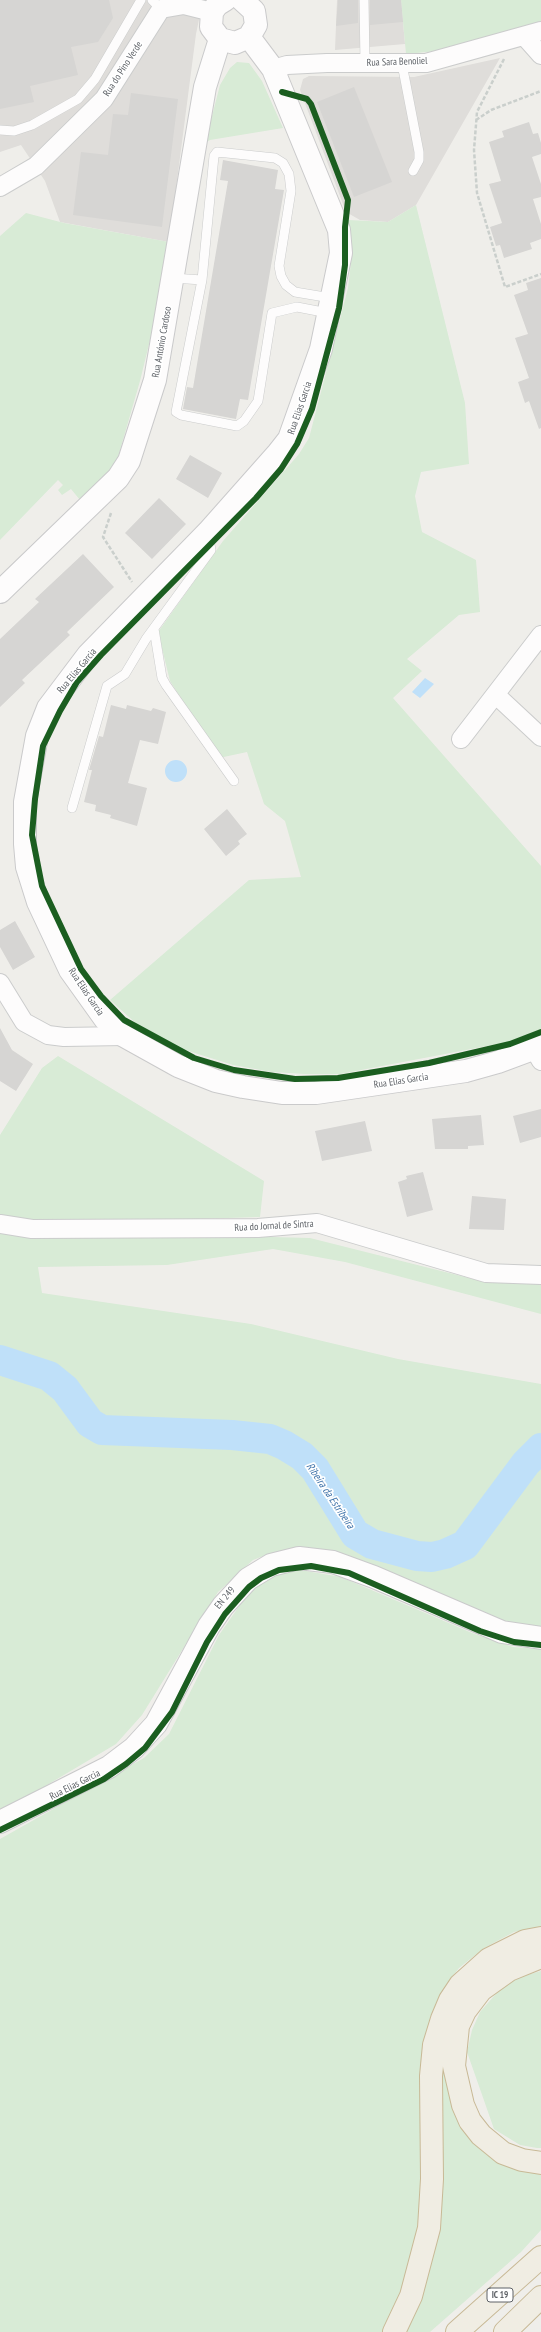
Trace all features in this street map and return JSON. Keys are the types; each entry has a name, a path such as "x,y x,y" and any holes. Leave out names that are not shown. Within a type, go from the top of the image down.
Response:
{"highway":[{"path":"394,2332 411,2296 429,2228 432,2179 431,2076 434,2045 442,2019 450,2000 460,1985 489,1959 525,1941 541,1938"},
{"path":"541,1957 509,1970 491,1981 477,1995 465,2011 458,2026 454,2066 463,2105 470,2121 481,2135 504,2153 522,2160 541,2163"},
{"name":"IC 19","path":"457,2332 541,2257"},
{"path":"504,2332 541,2297"}],"street":[{"path":"219,6 212,27 220,39 235,43 249,37 253,32 256,18 250,5 242,0"},
{"name":"Rua do Pino Verde","path":"0,187 36,166 104,99 156,5 219,6"},
{"path":"533,34 541,55"},
{"name":"Rua Sara Benoliel","path":"273,69 287,65 426,63 533,34"},
{"name":"Rua Elias Garcia","path":"249,37 273,69 339,230 341,253 321,349 289,439 208,532 88,655 48,708 38,736 25,802 25,844 27,867 38,902 70,970 105,1019 124,1036 178,1066 216,1081 282,1093 316,1093 466,1071 539,1052"},
{"name":"Rua António Cardoso","path":"0,592 105,492 118,478 129,461 155,380 205,88 220,39"},
{"path":"461,739 541,635"},
{"path":"496,695 541,737"},
{"path":"0,983 24,1022 48,1035 64,1037 124,1036"},
{"name":"Rua do Jornal de Sintra","path":"0,1224 32,1229 258,1228 317,1224 486,1273 541,1275"},
{"name":"Rua Elias Garcia","path":"0,1822 109,1767 134,1748 156,1724 209,1626 224,1606 248,1579 271,1565 299,1558 333,1562 374,1577 502,1632 541,1638"}],"lane":[{"path":"0,130 14,131 32,125 78,98 95,79 141,0"},
{"path":"364,0 365,63"},
{"path":"402,64 419,152 419,160 413,171"},
{"path":"222,151 275,158 283,163 289,174 290,191 279,266 281,276 286,285 295,292 330,306 297,307 272,313 258,401 244,421 237,426 230,426 181,415 176,412 202,280 214,156 217,152 222,151"},
{"path":"173,278 202,280"},
{"path":"72,808 107,686 125,674 154,629 211,550 208,532"},
{"path":"154,629 162,678 166,686 234,781"}],"path":[{"path":"501,42 504,59 477,112 474,150 477,193 505,287 541,274"},
{"path":"476,120 491,110 541,91"},
{"path":"105,492 113,502 103,537 141,599"}],"shaded area":[{"path":"0,0 203,0 196,34 169,242 60,222 45,181 21,145 0,152"},
{"path":"337,0 401,0 405,44 335,50"},
{"path":"500,58 416,205 388,222 360,220 346,212 300,90 303,79 309,76 414,77"}],"green space":[{"path":"401,0 541,0 541,21 447,50 406,54"},
{"path":"237,62 249,63 262,81 283,128 210,140 205,143 220,85 230,68"},
{"path":"416,205 465,403 469,464 421,472 415,496 422,532 476,560 480,612 459,615 407,659 422,671 393,698 541,866 541,1029 508,1042 340,1074 272,1072 233,1065 182,1049 139,1026 110,1000 249,880 301,877 285,821 264,804 247,752 219,758 170,681 158,632 223,541 299,454 309,438 348,288 352,254 348,220 388,222"},
{"path":"26,213 64,223 169,242 160,299 140,381 116,464 80,500 71,489 62,495 58,490 63,485 58,480 0,540 0,236"},
{"path":"58,1056 264,1181 260,1217 28,1224 0,1217 0,1135 42,1068"},
{"path":"0,1230 310,1238 489,1283 541,1281 541,1314 345,1262 273,1249 167,1265 38,1267 42,1293 251,1324 398,1359 541,1384 541,1631 528,1630 291,1549 271,1553 253,1560 218,1592 142,1715 116,1744 0,1813"},
{"path":"300,1570 341,1577 472,1633 513,1647 541,1649 541,1926 514,1932 484,1948 459,1968 445,1986 433,2010 423,2048 420,2132 421,2203 409,2276 386,2332 0,2332 0,1839 144,1758 169,1734 219,1635 249,1592 282,1572"},
{"path":"541,1971 541,2148 537,2148 520,2145 494,2129 467,2052 472,2030 480,2012 501,1988 520,1977"},
{"path":"442,2071 447,2071 500,2162 527,2172 541,2172 541,2230 521,2252 430,2332 405,2332 423,2294 437,2240 441,2206"}],"water":[{"path":"425,678 434,684 420,698 412,692"},
{"path":"176,760 184,763 187,771 184,779 176,782 168,779 165,771 168,763"}],"building":[{"path":"0,0 109,0 113,18 98,42 71,47 78,75 30,86 34,102 0,109"},
{"path":"338,0 358,0 358,23 336,26"},
{"path":"370,0 401,0 403,22 370,25"},
{"path":"354,87 392,182 354,197 317,102"},
{"path":"131,93 178,99 162,227 73,215 81,152 108,155 113,114 128,115"},
{"path":"529,122 533,134 538,133 541,143 541,154 532,157 541,184 541,197 533,199 541,224 541,239 530,243 532,249 504,258 500,245 496,246 490,227 502,223 489,184 501,181 489,142 504,137 502,131"},
{"path":"223,160 278,170 275,189 284,190 248,400 240,399 236,419 183,409 187,387 193,388 228,181 220,180"},
{"path":"541,278 541,428 539,429 529,401 525,403 518,382 529,378 515,338 528,334 514,295 528,290 526,283"},
{"path":"190,455 222,473 208,498 176,479"},
{"path":"159,498 186,524 152,559 125,533"},
{"path":"83,554 114,587 67,632 70,635 22,680 25,683 0,707 0,639 39,602 35,599"},
{"path":"111,705 126,709 127,705 151,711 153,708 166,712 158,744 140,740 128,783 147,788 137,826 110,818 111,815 95,811 96,805 84,802 92,770 89,770 99,736 103,737"},
{"path":"227,809 247,834 238,841 240,844 226,856 204,829"},
{"path":"15,921 35,957 13,970 0,947 0,930"},
{"path":"0,1028 12,1050 33,1064 16,1091 0,1081"},
{"path":"541,1109 541,1137 520,1143 513,1116"},
{"path":"481,1115 484,1145 468,1146 468,1149 435,1149 432,1119"},
{"path":"365,1121 372,1151 322,1161 315,1131"},
{"path":"423,1172 433,1210 407,1217 398,1182 407,1179 406,1176"},
{"path":"472,1196 506,1199 504,1230 469,1229"}],"waterway":[{"name":"Ribeira da Estribeira","path":"0,1360 49,1376 65,1389 90,1423 102,1430 232,1435 270,1439 284,1445 302,1456 315,1469 355,1534 372,1544 417,1556 432,1557 445,1554 465,1545 526,1463 541,1448"}],"cycle path":[{"path":"282,92 307,99 311,104 348,200 345,227 345,265 339,308 312,409 297,444 281,469 256,498 101,655 77,682 60,711 43,746 35,799 32,835 42,886 81,969 101,996 124,1020 194,1058 234,1070 295,1079 338,1078 429,1063 510,1044 541,1032"},
{"name":"EN 249","path":"0,1830 104,1779 126,1764 145,1748 172,1712 207,1642 225,1614 249,1587 261,1578 279,1570 311,1566 349,1573 480,1631 514,1642 541,1645"}]}
